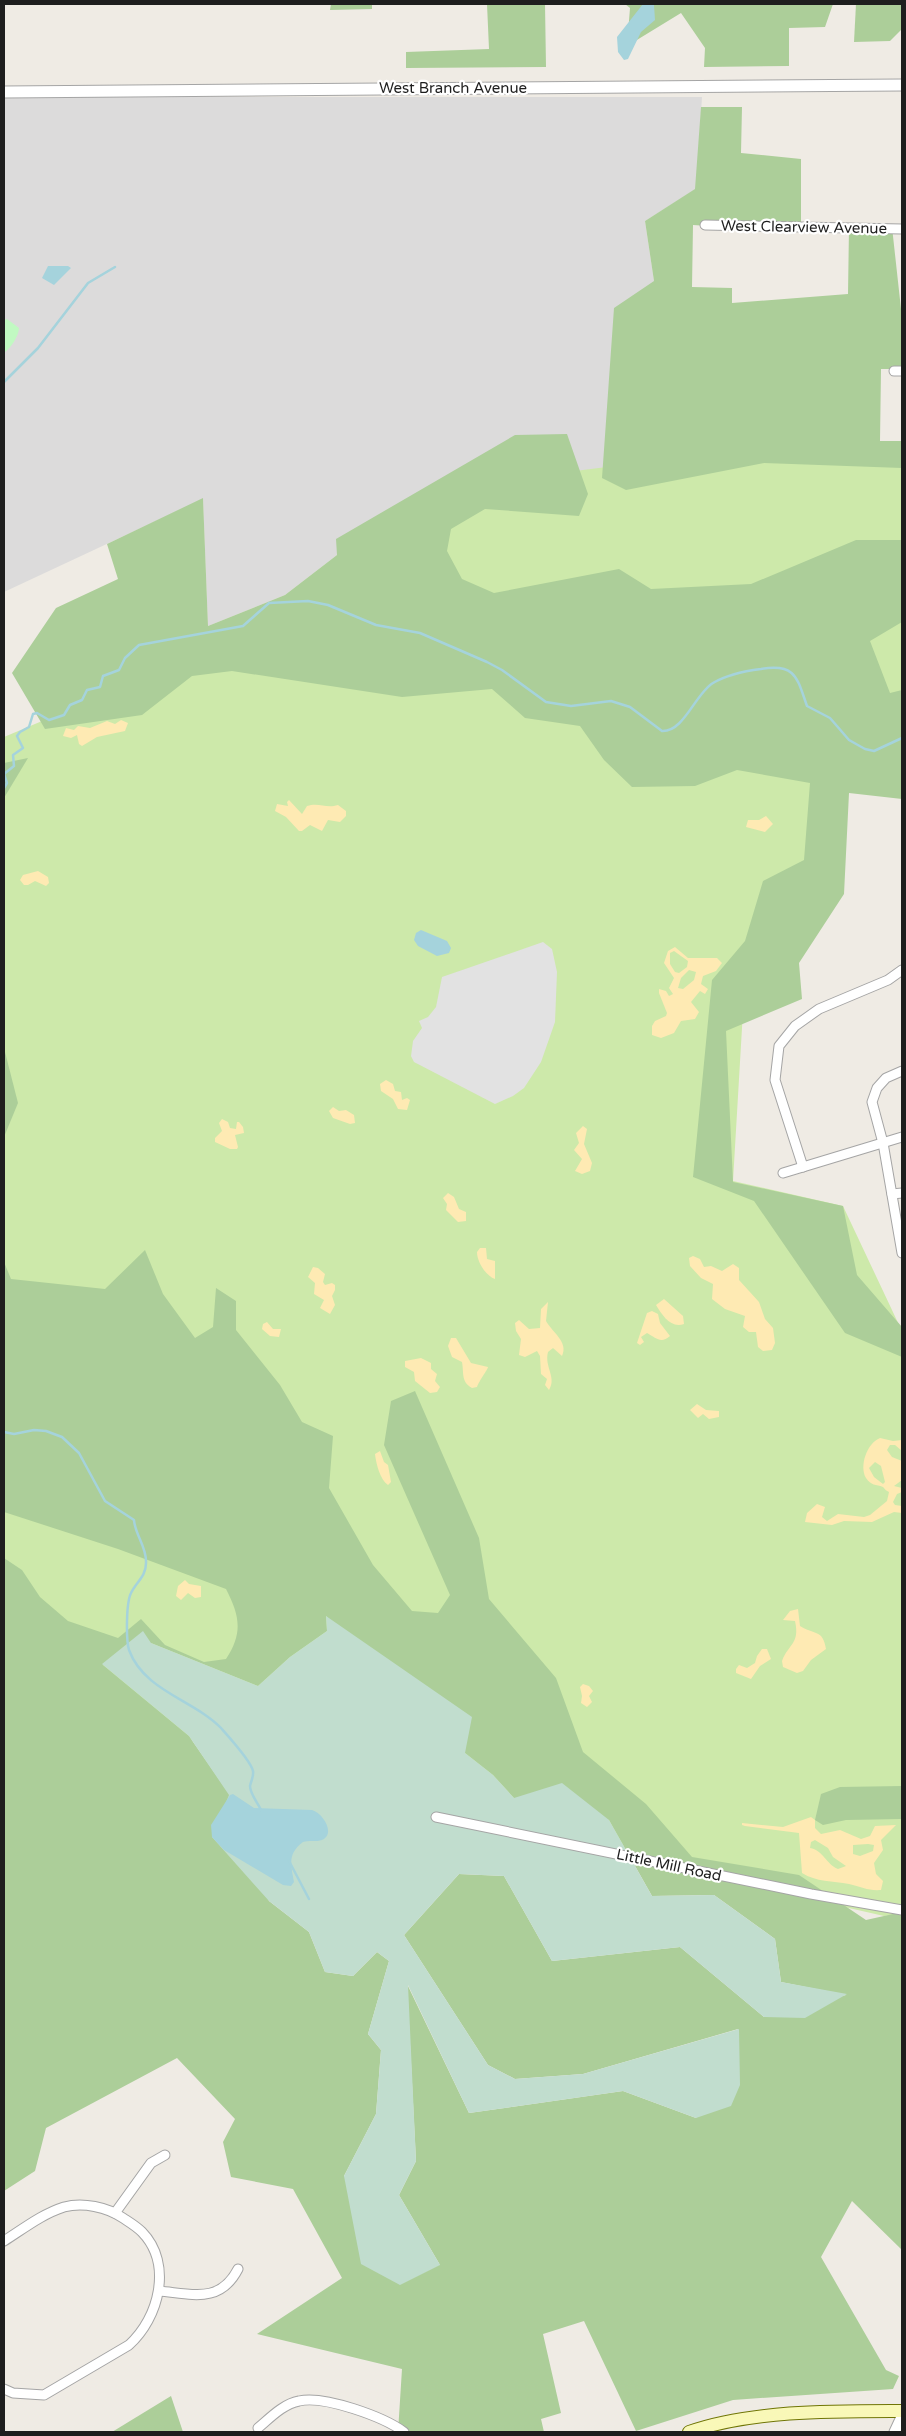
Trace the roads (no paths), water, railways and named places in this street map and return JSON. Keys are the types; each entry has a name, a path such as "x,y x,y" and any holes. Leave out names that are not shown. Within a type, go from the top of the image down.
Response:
{"main road":[{"path":"689,2432 747,2418 848,2411 902,2411"}],"street":[{"name":"West Branch Avenue","path":"4,92 902,86"},
{"name":"West Clearview Avenue","path":"706,225 902,229"},
{"path":"803,1167 774,1080 779,1046 796,1026 819,1009 888,980 902,970"},
{"path":"902,1071 886,1078 877,1088 872,1102 883,1144 902,1253"},
{"path":"783,1173 902,1137"},
{"path":"892,1194 902,1193"},
{"name":"Little Mill Road","path":"436,1817 801,1892 902,1910"},
{"path":"115,2213 151,2163 165,2155"},
{"path":"4,2241 45,2216 65,2207 87,2206 115,2213 144,2235 156,2256 159,2291 152,2317 140,2335 129,2345 44,2395 13,2393 4,2389"},
{"path":"159,2291 207,2296 222,2290 232,2279 238,2268"},
{"path":"258,2428 287,2405 299,2401 312,2400 380,2418 404,2432"},
{"path":"895,2432 902,2417"}],"water":[{"path":"643,4 654,5 655,20 641,32 628,59 624,60 618,52 617,37"},
{"path":"48,266 68,266 71,268 54,285 42,278"},
{"path":"421,930 447,941 451,948 449,953 437,956 418,946 414,940 416,933"},
{"path":"233,1794 254,1808 312,1810 324,1819 328,1829 326,1837 320,1841 303,1842 292,1855 294,1882 291,1886 283,1885 224,1850 212,1837 211,1825 230,1795"}],"waterway":[{"path":"4,382 38,348 88,283 115,267"},
{"path":"4,774 14,766 13,755 23,748 17,736 29,727 33,714 37,713 49,720 64,715 70,705 82,700 87,690 100,687 103,676 119,670 125,658 139,645 243,626 269,603 308,601 328,605 376,625 420,633 502,670 546,702 571,706 611,701 630,707 662,731 670,730 677,725 713,683 737,673 782,668 797,680 807,706 830,718 849,740 865,749 874,751 902,738"},
{"path":"4,774 7,783 4,788"},
{"path":"4,1432 14,1434 34,1430 46,1431 62,1437 79,1453 105,1501 134,1520 136,1531 145,1552 146,1568 129,1598 127,1622 129,1650 136,1664 146,1676 170,1694 210,1718 239,1749 253,1771 250,1789 261,1810"},
{"path":"289,1861 309,1899"}]}
